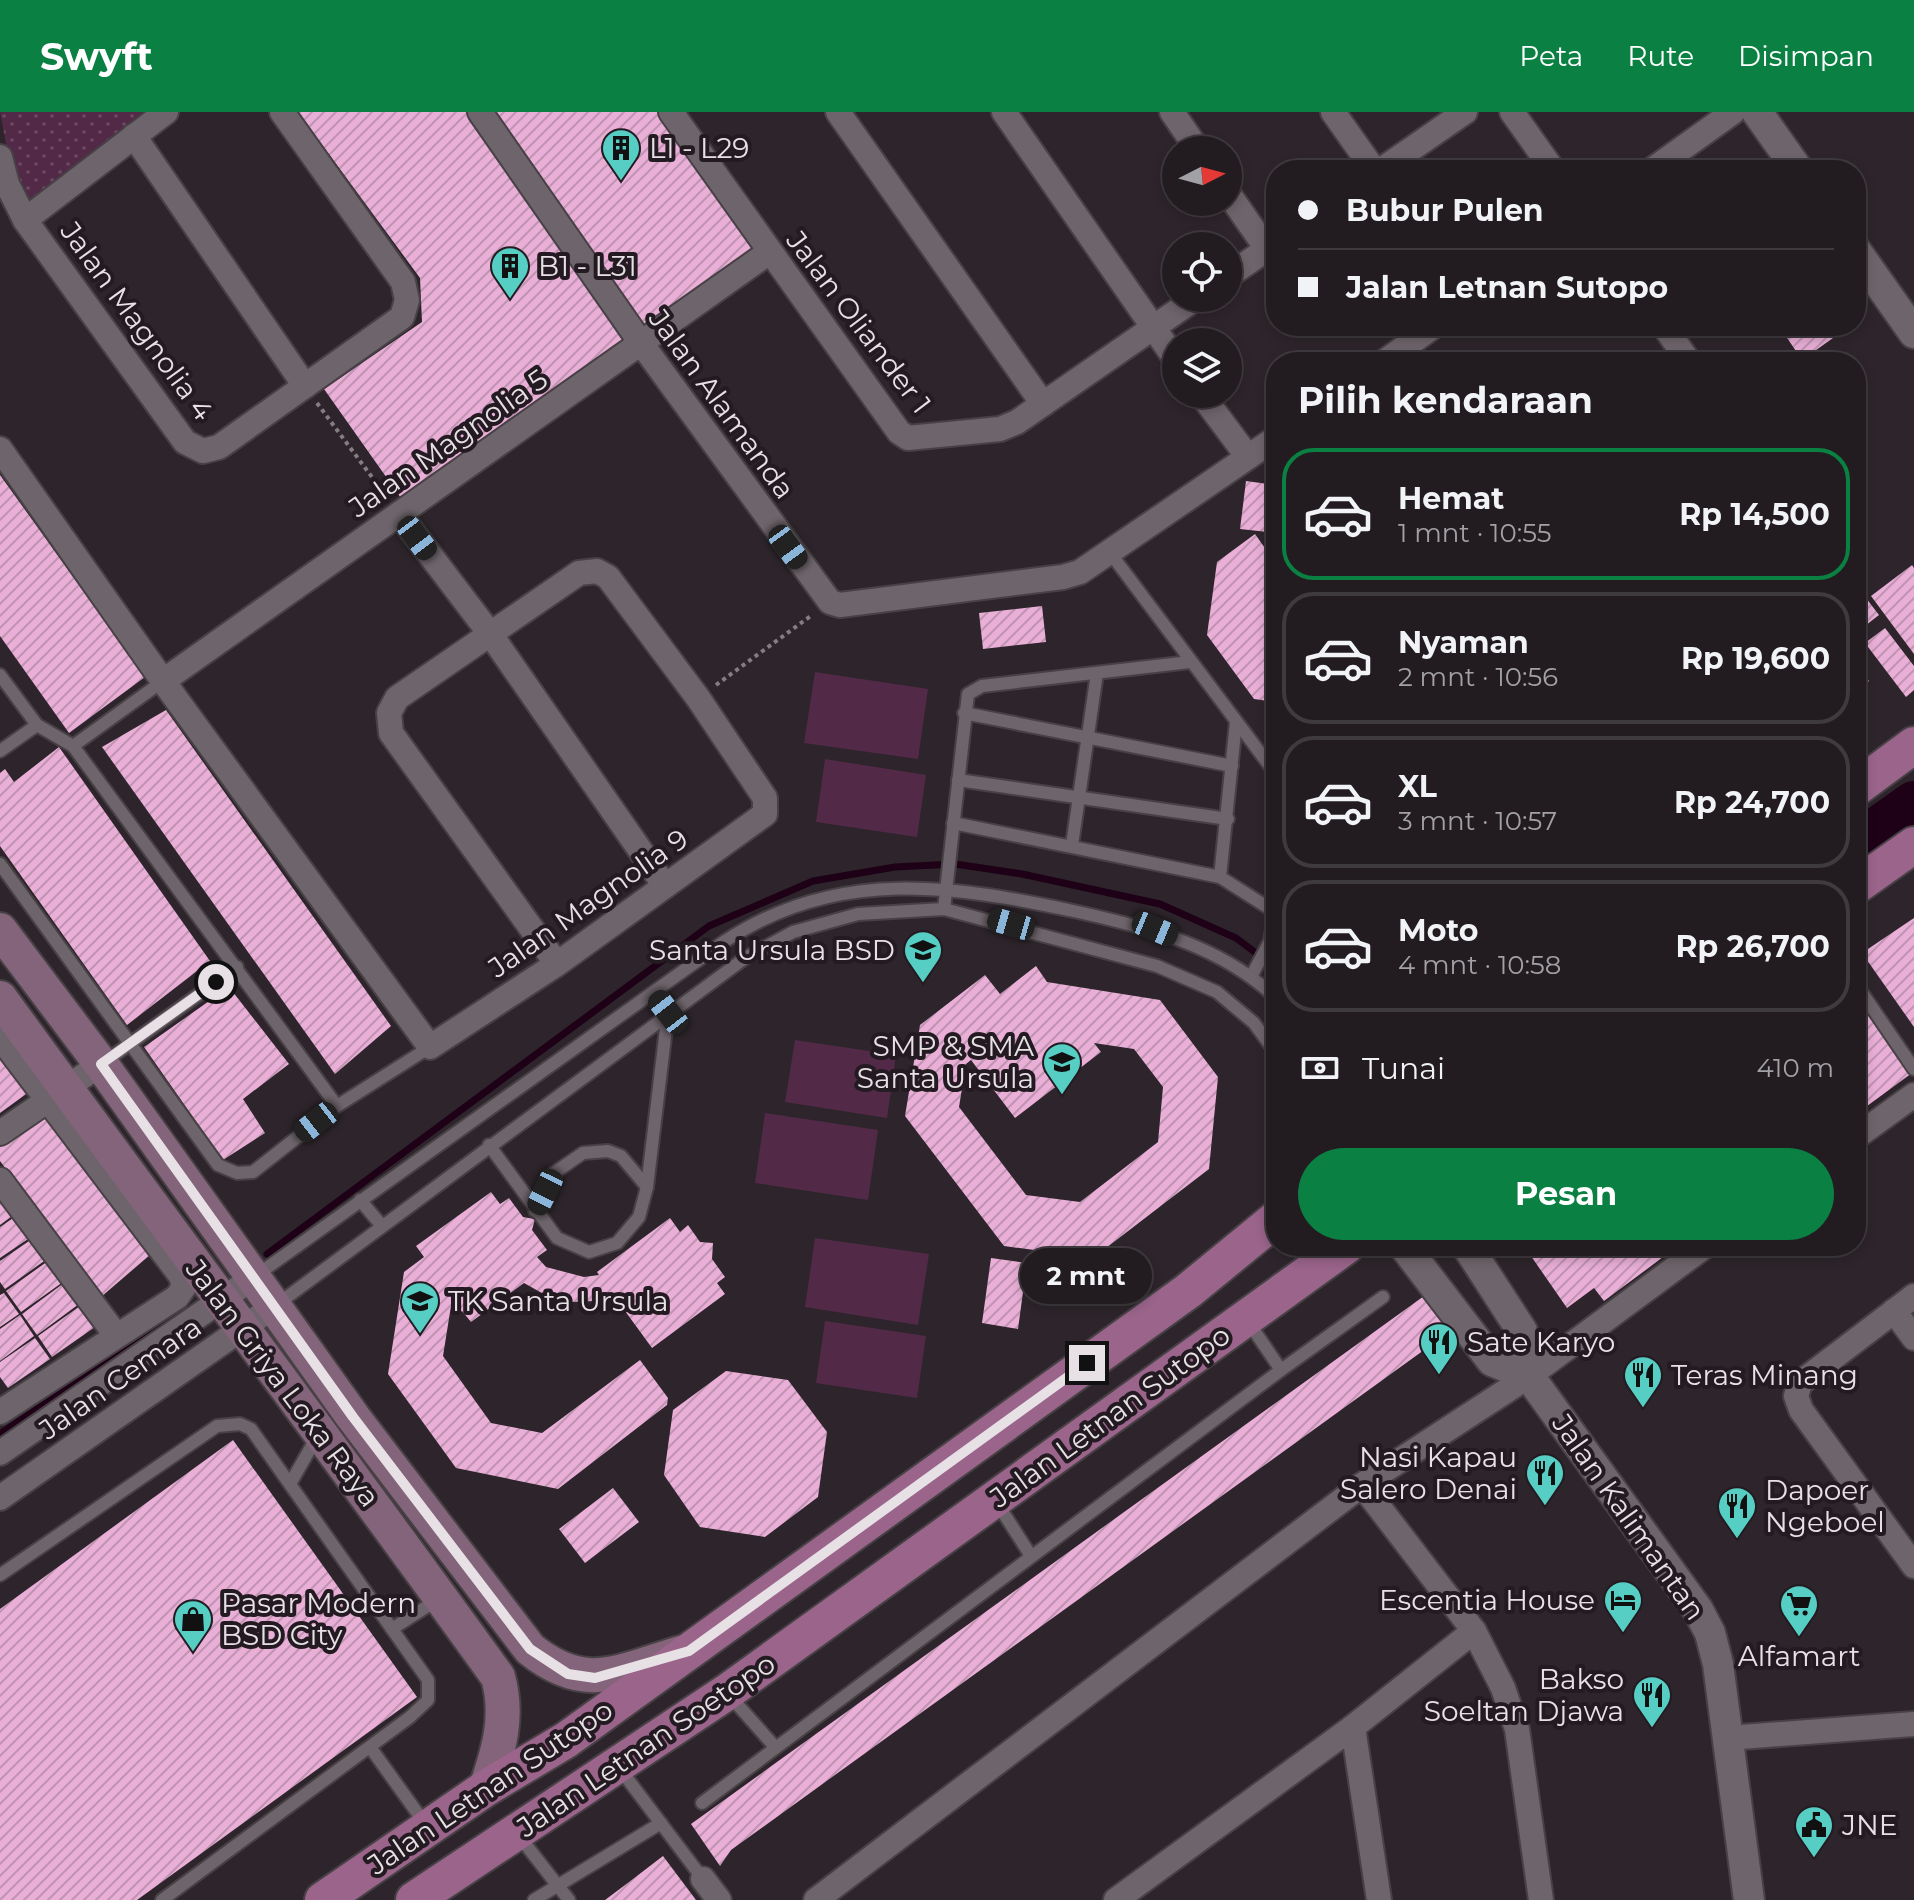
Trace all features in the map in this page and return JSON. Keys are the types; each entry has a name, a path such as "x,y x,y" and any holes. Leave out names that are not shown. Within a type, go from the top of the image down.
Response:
{"main road":[{"path":"1866,781 1914,745"},
{"path":"1866,879 1914,845"},
{"name":"Jalan Griya Loka Raya","path":"0,930 101,1064 273,1307 530,1649 568,1674 595,1678 689,1651"},
{"name":"Jalan Griya Loka Raya","path":"0,998 56,1095 244,1328 498,1677 505,1701 498,1752 486,1788"},
{"name":"Jalan Letnan Sutopo","path":"323,1900 486,1788 566,1740 1188,1291 1266,1227"},
{"name":"Jalan Letnan Sutopo","path":"875,1588 1332,1256"},
{"name":"Jalan Letnan Soetopo","path":"414,1900 618,1766 875,1588"}],"street":[{"path":"25,220 166,112"},
{"name":"Jalan Magnolia 4","path":"0,157 7,184 25,220 185,442 203,451 219,447 402,317 407,300 403,282 282,112"},
{"name":"Jalan Alamanda","path":"480,112 641,343 830,602"},
{"path":"838,112 1043,404"},
{"path":"1004,112 1162,341"},
{"path":"1172,112 1188,136"},
{"path":"1333,112 1367,160"},
{"path":"1395,160 1465,112"},
{"path":"1512,112 1546,160"},
{"path":"1666,160 1733,112"},
{"path":"1757,112 1791,160"},
{"name":"Jalan Oliander 1","path":"680,118 768,253 899,432 908,438 918,440 1000,429 1043,404 1175,312"},
{"path":"134,136 305,386"},
{"path":"1242,210 1266,240"},
{"path":"1242,266 1266,249"},
{"name":"Jalan Magnolia 5","path":"163,681 768,253"},
{"path":"1866,265 1914,333"},
{"path":"1398,352 1420,336"},
{"path":"1211,408 1248,457"},
{"path":"830,602 840,605 1063,577 1091,567 1266,445"},
{"path":"0,449 163,681 430,1047"},
{"path":"399,514 491,635 665,886"},
{"path":"557,964 391,733 389,713 397,698 579,573 597,571 608,577 698,698"},
{"name":"Jalan Magnolia 9","path":"430,1047 557,964 765,814 765,798 698,698"},
{"path":"0,1037 56,1095 181,1276 184,1287 177,1297 2,1406"},
{"path":"0,1133 101,1064"},
{"path":"1866,1130 1914,1095"},
{"path":"0,1180 116,1335"},
{"path":"1412,1256 1492,1361 1529,1376"},
{"name":"Jalan Kalimantan","path":"1473,1256 1522,1331 1529,1376 1698,1610 1710,1633 1718,1664 1749,1900"},
{"path":"816,1900 1362,1485 1529,1376 1691,1256"},
{"name":"Jalan Cemara","path":"0,1453 253,1278"},
{"path":"1914,1296 1800,1383 1796,1396 1801,1410 1914,1566"},
{"name":"Jalan Cemara","path":"0,1498 273,1307"},
{"path":"1894,1311 1914,1338"},
{"path":"1362,1485 1474,1631 1503,1688 1517,1729 1541,1900"},
{"path":"1116,1900 1353,1727 1474,1631"},
{"path":"1728,1738 1914,1724"},
{"path":"1353,1727 1379,1900"},
{"path":"703,1879 719,1900"}],"lane":[{"path":"1111,554 1266,761"},
{"path":"944,909 968,694 982,686 1190,662"},
{"path":"1072,845 1097,673"},
{"path":"0,675 37,725 73,746 337,1106"},
{"path":"73,746 163,681"},
{"path":"964,713 1232,766"},
{"path":"1220,877 1236,722"},
{"path":"0,751 37,725"},
{"path":"958,780 1080,795 1228,819"},
{"path":"953,823 1220,877 1266,907"},
{"path":"0,864 218,1165 237,1173 253,1172 337,1106 430,1047"},
{"path":"253,1278 757,920 808,902 852,891 946,885 990,893 1155,929 1252,975 1266,988"},
{"path":"808,902 821,925"},
{"path":"273,1307 668,1012 767,945 858,914 944,909 1157,966 1217,992 1254,1023 1266,1039"},
{"path":"1252,975 1266,950"},
{"path":"101,1064 237,967"},
{"path":"489,1145 557,1238 589,1252 617,1243 639,1217 647,1187 668,1012 654,994"},
{"path":"1866,999 1914,1069"},
{"path":"535,1211 554,1173 583,1153 608,1151 621,1156 647,1187"},
{"path":"360,1200 382,1226"},
{"path":"702,1803 1383,1297"},
{"path":"1245,1317 1281,1370"},
{"path":"0,1575 217,1426 240,1424 251,1429 428,1680 428,1700 370,1747 162,1900"},
{"path":"290,1484 321,1430"},
{"path":"995,1500 1031,1556"},
{"path":"392,1629 441,1598"},
{"path":"727,1692 775,1747"},
{"path":"370,1747 428,1828"},
{"path":"618,1766 703,1879"},
{"path":"534,1900 661,1823"},
{"path":"517,1833 569,1900"}],"path":[{"path":"305,386 399,514"},
{"path":"698,698 830,602"}],"shaded area":[{"path":"0,112 151,112 25,208 14,185"},
{"path":"815,672 928,689 918,759 804,743"},
{"path":"825,759 926,775 917,837 816,822"},
{"path":"795,1040 896,1055 887,1118 785,1102"},
{"path":"765,1113 878,1130 868,1200 755,1183"},
{"path":"815,1238 929,1254 918,1325 805,1307"},
{"path":"825,1321 926,1336 917,1398 816,1383"}],"building":[{"name":"B1 - L31","path":"298,112 468,112 627,342 401,498 324,389 422,322 420,278"},
{"name":"L1 - L29","path":"485,112 659,112 755,253 653,326 642,327"},
{"path":"1786,336 1836,336 1813,352 1797,352"},
{"path":"0,475 145,677 69,733 0,636"},
{"path":"1246,481 1266,484 1266,532 1240,529"},
{"path":"1255,534 1266,550 1266,701 1254,699 1207,635 1217,562"},
{"path":"1912,565 1914,568 1914,654 1871,596"},
{"path":"1866,598 1879,615 1866,625"},
{"path":"1042,606 1046,642 983,649 979,613"},
{"path":"1885,628 1914,666 1914,690 1906,697 1866,644"},
{"path":"166,710 391,1026 335,1074 102,747"},
{"path":"59,747 210,961 127,1025 0,846 0,773 5,769 14,782"},
{"path":"1914,918 1914,1027 1866,959 1866,950"},
{"name":"SMP & SMA Santa Ursula","path":"1036,966 1047,982 1160,1000 1218,1077 1209,1169 1093,1258 1004,1246 905,1116 920,1025 985,975 1000,994","holes":["1094,1043 1134,1049 1163,1087 1158,1142 1080,1202 1026,1195 959,1107 966,1064 971,1060 1015,1118 1101,1052"]},
{"path":"229,987 289,1064 243,1099 265,1133 223,1160 144,1047"},
{"path":"1866,1009 1912,1073 1866,1107"},
{"path":"0,1051 29,1092 0,1113"},
{"path":"45,1115 151,1254 101,1297 0,1161 0,1147"},
{"name":"TK Santa Ursula","path":"491,1192 500,1204 509,1198 523,1217 535,1219 532,1230 547,1250 537,1257 546,1267 584,1277 599,1275 597,1272 670,1218 680,1232 688,1225 700,1242 713,1243 712,1259 725,1277 717,1283 725,1294 652,1348 617,1300 572,1302 549,1297 524,1283 471,1322 462,1311 457,1314 451,1306 443,1356 491,1423 542,1433 640,1360 668,1398 667,1405 558,1489 456,1468 388,1374 404,1272 424,1257 416,1246"},
{"path":"0,1193 15,1214 0,1225"},
{"path":"16,1216 31,1237 0,1258 0,1227"},
{"path":"32,1239 47,1259 5,1289 0,1282 0,1261"},
{"path":"1531,1256 1665,1256 1604,1301 1594,1288 1567,1308"},
{"path":"991,1258 1027,1263 1018,1329 982,1323"},
{"path":"48,1261 63,1282 21,1312 6,1291"},
{"path":"64,1283 79,1304 37,1335 22,1314"},
{"path":"4,1293 19,1314 0,1327 0,1295"},
{"path":"1424,1296 1449,1332 731,1850 720,1866 691,1824"},
{"path":"80,1306 95,1327 52,1357 38,1336"},
{"path":"20,1315 34,1336 0,1361 0,1329"},
{"path":"35,1338 50,1359 8,1388 0,1377 0,1362"},
{"path":"726,1371 788,1380 827,1432 818,1497 765,1537 700,1527 664,1475 673,1410"},
{"name":"Pasar Modern BSD City","path":"233,1440 417,1697 137,1900 0,1900 0,1609"},
{"path":"613,1488 639,1522 585,1563 559,1529"},
{"path":"663,1856 696,1900 605,1900 629,1882"}],"waterway":[{"path":"1866,837 1914,803"},
{"path":"267,1254 709,926 813,881 895,867 955,864 1022,874 1160,904 1236,938 1266,960"},
{"path":"0,1434 187,1308"}],"place":[{"name":"L1 - L29","path":"621,182"},
{"name":"B1 - L31","path":"510,300"},
{"name":"Santa Ursula BSD","path":"923,984"},
{"name":"SMP & SMA Santa Ursula","path":"1062,1096"},
{"name":"TK Santa Ursula","path":"420,1335"},
{"name":"Sate Karyo","path":"1439,1376"},
{"name":"Teras Minang","path":"1643,1409"},
{"name":"Nasi Kapau Salero Denai","path":"1545,1507"},
{"name":"Dapoer Ngeboel","path":"1737,1540"},
{"name":"Escentia House","path":"1623,1634"},
{"name":"Alfamart","path":"1799,1638"},
{"name":"Pasar Modern BSD City","path":"193,1653"},
{"name":"Bakso Soeltan Djawa","path":"1652,1729"},
{"name":"JNE","path":"1814,1859"}],"route":[{"path":"216,982 101,1064 353,1417 530,1649 548,1664 568,1674 595,1678 689,1651 1087,1363"}]}
